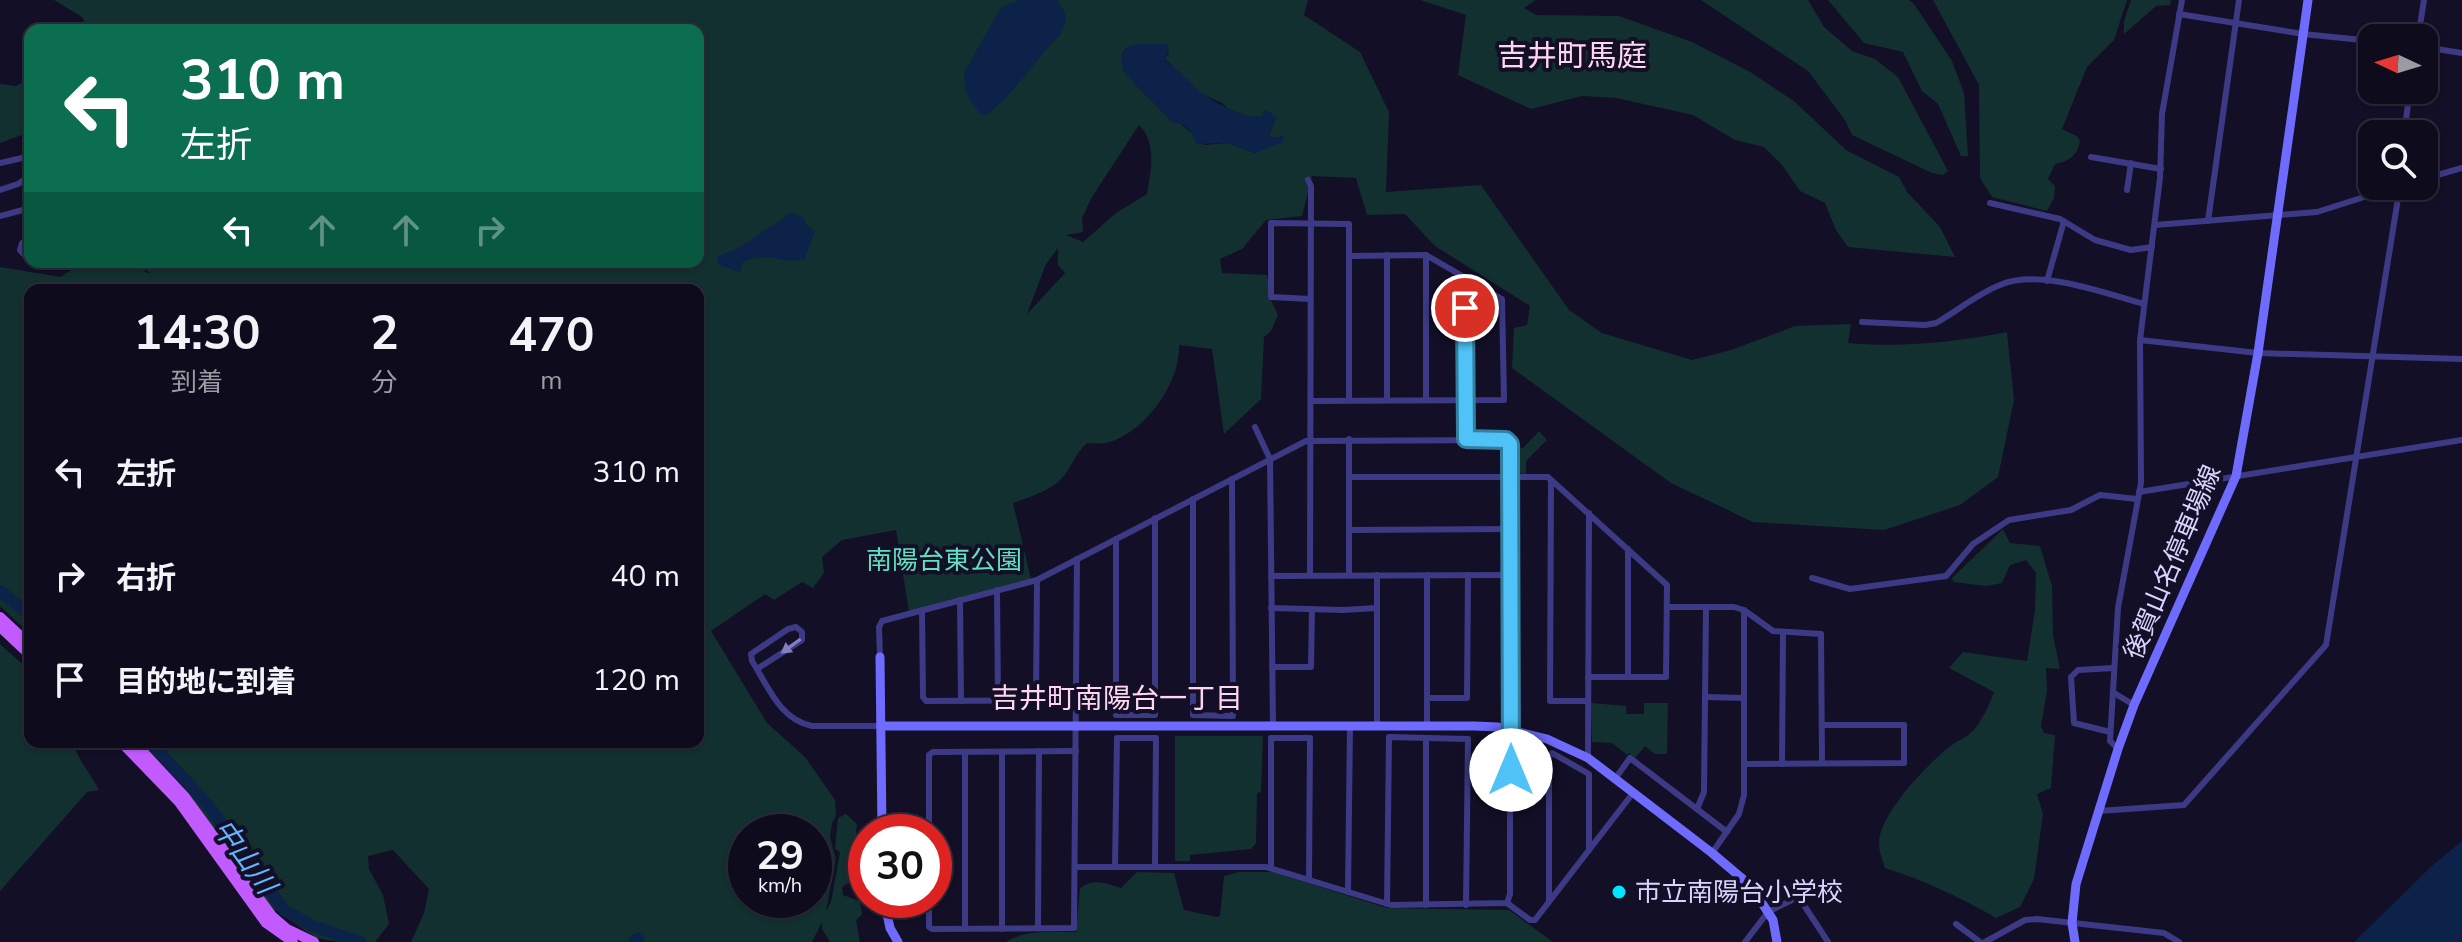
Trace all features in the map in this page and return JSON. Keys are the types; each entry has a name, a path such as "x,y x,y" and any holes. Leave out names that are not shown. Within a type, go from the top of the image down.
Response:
{"main road":[{"path":"0,617 24,639"},
{"path":"0,627 24,649"},
{"path":"127,748 179,802 256,904 287,929 314,942"},
{"path":"140,748 185,797 266,923 293,942"}],"street":[{"path":"2118,749 2110,741 2110,732 2118,608 2138,496 2141,455 2140,340 2161,169 2162,114 2182,0"},
{"path":"2208,221 2239,0"},
{"name":"後賀山名停車場線","path":"2075,942 2072,923 2076,884 2118,749 2134,705 2236,476 2258,353 2308,0"},
{"path":"2420,24 2424,0"},
{"path":"2179,14 2358,40"},
{"path":"2438,49 2462,53"},
{"path":"2091,157 2161,169"},
{"path":"0,163 24,158"},
{"path":"2127,190 2131,163"},
{"path":"2438,175 2462,168"},
{"path":"0,190 24,180"},
{"path":"1308,180 1311,186 1310,575"},
{"path":"2155,225 2317,212 2358,199"},
{"path":"2099,811 2184,805 2326,645 2375,354 2396,200"},
{"path":"1990,203 2064,221 2095,240 2131,250 2152,247"},
{"path":"0,216 24,210"},
{"path":"2047,281 2064,221"},
{"path":"1310,299 1271,297 1271,223 1349,224 1349,400"},
{"path":"1387,255 1387,400"},
{"path":"1311,401 1504,400 1502,299 1426,255 1349,256"},
{"path":"1426,255 1426,400"},
{"path":"1465,278 1466,439"},
{"path":"1862,322 1925,325 1944,319 2009,281 2047,281 2144,304"},
{"path":"2140,340 2258,353 2375,354 2462,359"},
{"path":"1255,427 1270,459 1273,726"},
{"path":"882,814 879,627 882,621 1037,580 1311,439 1506,440 1510,444 1511,730 1510,894 1507,903"},
{"path":"1349,439 1349,575"},
{"path":"1812,578 1850,589 1946,576 1973,544 2009,520 2071,510 2100,495 2138,496 2236,476 2462,440"},
{"path":"1349,477 1548,477 1665,582 1666,677 1588,677"},
{"path":"1193,499 1193,715 1233,716 1232,479"},
{"path":"1551,481 1550,701 1587,701"},
{"path":"1588,758 1589,513"},
{"path":"1116,539 1116,715 1155,715 1155,518"},
{"path":"1349,530 1510,529"},
{"path":"1628,548 1628,677"},
{"path":"929,918 932,929 1074,928 1077,559"},
{"path":"1377,575 1377,726"},
{"path":"1427,575 1427,726"},
{"path":"1427,698 1467,698 1468,575"},
{"path":"1271,576 1509,575"},
{"path":"1036,700 1037,580"},
{"path":"997,590 998,701"},
{"path":"960,600 961,701"},
{"path":"1667,607 1734,607 1744,610 1773,631 1821,634 1822,763"},
{"path":"1271,608 1377,608"},
{"path":"1697,809 1704,792 1706,608"},
{"path":"1272,667 1311,667 1312,609"},
{"path":"922,610 923,697 926,701 1076,700"},
{"path":"1712,853 1743,803 1744,610"},
{"path":"757,669 802,640 800,629 788,629 751,654 757,669 780,707 802,724 1474,726 1511,730 1547,739 1588,758 1751,886 1773,920 1777,942"},
{"path":"1782,764 1783,633"},
{"path":"2110,732 2074,723 2071,677 2078,670 2114,668"},
{"path":"2113,692 2134,705"},
{"path":"1705,697 1744,698"},
{"path":"1744,764 1904,763 1904,725 1822,725"},
{"path":"1348,892 1350,726"},
{"path":"1387,904 1389,737 1468,739 1466,905"},
{"path":"1115,867 1117,738 1156,738 1155,867"},
{"path":"1271,867 1271,738 1310,738 1309,879"},
{"path":"1426,738 1426,905"},
{"path":"1038,928 1039,751"},
{"path":"929,814 929,755 933,752 1076,751"},
{"path":"965,752 965,929"},
{"path":"1002,752 1002,929"},
{"path":"1549,901 1549,757 1552,753 1589,774 1589,850"},
{"path":"1615,779 1630,758 1727,832"},
{"path":"1075,867 1271,867 1387,904 1507,903 1532,921 1633,793"},
{"path":"1745,942 1768,912 1796,898 1800,899 1828,942"},
{"path":"888,918 898,942"},
{"path":"1956,924 1982,942 2025,920 2052,919 2164,933 2179,942"},
{"path":"1752,932 1754,942"}],"green space":[{"name":"南陽台東公園","path":"54,0 1308,0 1304,15 1360,52 1389,112 1386,192 1481,185 1569,310 1602,333 1692,360 1731,350 1795,326 1851,324 1848,343 1888,345 1968,339 2007,332 2014,400 1998,477 1960,505 1884,530 1753,522 1671,483 1512,368 1514,328 1527,325 1530,306 1435,246 1405,214 1367,215 1356,178 1312,176 1302,216 1266,220 1242,249 1220,259 1222,273 1267,275 1271,300 1278,315 1271,331 1264,337 1261,399 1224,434 1212,349 1179,345 1174,375 1146,418 1119,438 1105,443 1087,443 1055,484 1013,503 1031,579 909,612 896,530 842,540 822,557 824,573 813,588 802,582 774,600 765,594 711,631 767,723 805,757 835,800 836,816 832,823 832,814 728,814 728,918 832,918 832,896 840,852 835,849 838,818 846,814 848,883 842,887 843,895 848,897 848,918 858,918 860,942 830,942 822,929 822,922 812,942 411,942 424,913 429,889 393,850 368,856 369,869 383,895 389,924 375,942 339,942 316,938 268,905 176,776 151,748 704,748 704,284 24,284 24,628 0,606 0,267 61,277 76,268 136,268 151,274 144,268 704,268 704,24 86,24 82,17","holes":["1138,44 1169,52 1165,59 1201,94 1222,103 1230,111 1253,118 1276,117 1269,136 1284,136 1255,153 1227,143 1204,145 1137,85 1121,55 1126,48","1139,125 1145,132 1151,167 1147,194 1116,213 1083,242 1066,235 1083,232 1082,218 1092,197","1058,248 1058,265 1065,273 1027,314 1046,264"]},
{"path":"1420,0 1536,0 1524,8 1536,15 1619,16 1692,42 1752,73 1795,102 1846,150 1899,177 1907,192 1940,227 1955,257 1848,247 1836,230 1825,203 1800,191 1782,165 1764,147 1735,140 1693,115 1616,98 1582,96 1531,109 1458,75 1466,15"},
{"path":"1701,0 1808,0 1824,27 1852,51 1875,59 1898,77 1948,171 1943,175 1932,173 1852,135 1845,120 1808,71"},
{"path":"1828,0 1909,0 1914,4 1952,61 1964,93 1968,156 1961,156 1938,104 1922,91 1903,52 1864,43"},
{"path":"1933,0 2127,0 2114,40 2087,67 2062,129 2077,136 2080,141 2072,157 2055,164 2048,179 2055,186 2054,198 2047,211 1992,197 1980,178 1979,85"},
{"path":"2131,0 2171,0 2170,5 2156,6 2124,34 2124,21"},
{"path":"24,81 24,134 0,143 0,84 16,86"},
{"path":"1539,431 1547,440 1526,461 1526,474 1519,473 1515,469 1515,441 1522,449"},
{"path":"2003,529 2010,543 2040,546 2052,586 2053,635 2060,669 2046,668 2047,691 2041,726 2044,733 2055,735 2051,788 2037,794 2043,814 2034,879 2020,907 1996,918 1942,890 1885,868 1879,844 1887,819 1906,790 1942,753 1973,731 1994,692 1949,668 1963,652 2027,661 2035,610 2036,573 2026,560 2010,565 2002,583 1986,586 1953,582 1952,578"},
{"path":"0,644 24,666 24,748 75,748 99,790 87,792 0,891"},
{"path":"1591,703 1626,706 1626,714 1644,714 1644,703 1668,703 1667,754 1655,754 1645,746 1635,758 1612,743 1592,742"},
{"path":"1175,736 1263,736 1256,843 1251,849 1190,855 1190,861 1175,861"},
{"path":"832,844 836,859 832,880"},
{"path":"1137,872 1174,873 1184,910 1217,917 1220,916 1224,876 1239,872 1273,872 1387,908 1509,910 1553,942 1006,942 1031,933 1076,932 1080,888 1095,882 1121,888"}],"water":[{"path":"1021,0 1058,0 1065,14 1064,28 1011,92 986,116 982,115 968,95 965,71 1000,9"},
{"path":"1166,44 1169,48 1165,59 1200,92 1224,106 1255,116 1262,116 1265,109 1276,117 1269,136 1284,135 1283,142 1255,153 1227,143 1196,144 1189,129 1173,123 1123,71 1121,55 1127,47"},
{"path":"791,213 803,217 807,226 815,231 805,259 789,261 761,257 742,263 739,272 717,264 718,256 737,249"},
{"path":"2462,841 2462,942 2354,942 2433,865"}],"waterway":[{"name":"中山川","path":"0,591 24,610"},
{"name":"中山川","path":"156,748 208,805 284,910 313,926 360,942"},
{"name":"中山川","path":"634,942 638,938"}],"place":[{"name":"市立南陽台小学校","path":"1619,892"}],"district":[{"name":"吉井町馬庭","path":"1572,56"},
{"name":"吉井町南陽台一丁目","path":"1117,698"}],"route":[{"path":"1465,308 1466,439 1506,440 1510,444 1511,770"}]}
